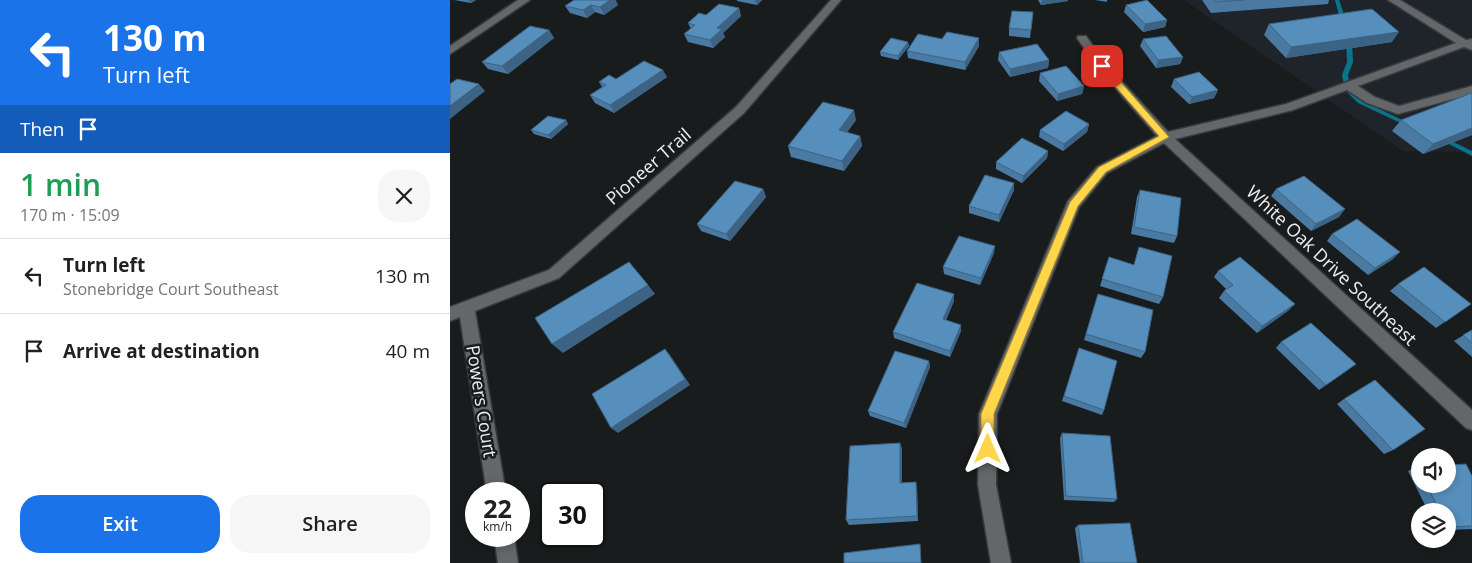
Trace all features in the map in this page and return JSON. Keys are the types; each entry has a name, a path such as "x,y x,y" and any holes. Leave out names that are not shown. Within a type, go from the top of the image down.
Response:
{"street":[{"path":"450,50 525,0"},
{"name":"Pioneer Trail","path":"450,314 554,274 740,110 836,0"},
{"path":"1393,0 1470,44"},
{"name":"White Oak Drive Southeast","path":"1082,38 1102,66 1165,137 1472,422"},
{"path":"1001,563 987,485 988,414 1074,205 1102,170 1165,137 1289,107 1470,44"},
{"path":"1348,85 1371,100 1398,110 1472,90"},
{"name":"Powers Court","path":"467,309 495,482"},
{"path":"506,547 508,563"}],"shaded area":[{"path":"1184,0 1472,0 1472,152 1403,151"}],"building":[{"path":"574,0 610,0 600,7 591,5 583,10 565,6"},
{"path":"1147,0 1167,20 1145,24 1126,5"},
{"path":"1214,0 1245,0 1215,2"},
{"path":"719,4 739,8 717,28 722,29 710,40 684,34 695,25 688,23 699,13 706,15"},
{"path":"1372,9 1399,32 1291,47 1269,24"},
{"path":"1012,11 1033,12 1031,30 1009,28"},
{"path":"530,26 549,30 502,66 482,62"},
{"path":"947,32 979,38 965,62 907,51 918,34 942,39"},
{"path":"1166,36 1183,57 1158,60 1143,39"},
{"path":"891,38 908,42 898,56 880,52"},
{"path":"1037,44 1049,60 1010,69 999,52"},
{"path":"644,61 663,70 610,105 590,95 606,85 599,82 609,75 616,79"},
{"path":"1066,66 1084,86 1058,94 1040,73"},
{"path":"1199,72 1218,90 1192,97 1174,79"},
{"path":"457,79 479,84 450,106 450,84"},
{"path":"1472,93 1472,128 1433,144 1401,120"},
{"path":"823,102 854,110 839,130 860,136 842,161 788,146"},
{"path":"1066,111 1089,124 1064,144 1040,130"},
{"path":"548,116 566,120 548,135 531,130"},
{"path":"1022,138 1048,151 1023,176 996,162"},
{"path":"985,175 1014,183 999,215 969,206"},
{"path":"1304,176 1345,209 1316,224 1276,189"},
{"path":"735,181 763,189 726,234 697,224"},
{"path":"1140,190 1181,198 1177,236 1134,227"},
{"path":"1357,219 1400,252 1375,268 1332,234"},
{"path":"959,236 995,246 981,278 943,267"},
{"path":"1139,247 1172,256 1163,297 1102,279 1109,257 1134,265"},
{"path":"1240,257 1295,304 1262,326 1224,291 1233,285 1218,271"},
{"path":"629,262 648,285 552,344 535,318"},
{"path":"1424,267 1471,304 1445,322 1398,284"},
{"path":"917,283 954,294 943,319 961,325 950,351 893,332"},
{"path":"1098,294 1153,310 1145,352 1086,334"},
{"path":"1311,323 1356,364 1326,385 1281,342"},
{"path":"1472,330 1472,343 1463,335"},
{"path":"1079,348 1117,361 1104,410 1064,396"},
{"path":"665,349 685,379 611,428 592,394"},
{"path":"895,351 929,361 904,423 868,411"},
{"path":"1375,380 1425,429 1393,450 1344,399"},
{"path":"1062,433 1110,436 1117,499 1066,496"},
{"path":"900,443 900,483 916,482 917,516 846,520 850,446"},
{"path":"1466,464 1472,476 1472,526 1456,527 1456,503 1436,503 1431,493 1456,493 1456,465"},
{"path":"1130,523 1137,563 1083,563 1078,525"},
{"path":"920,544 921,563 844,563 844,553"}],"waterway":[{"path":"1337,0 1344,23"},
{"path":"1349,39 1350,62 1345,75 1347,89 1360,102 1409,125"},
{"path":"1443,139 1472,154"}],"route":[{"path":"988,449 988,414 1074,205 1102,170 1165,137 1102,66"}]}
